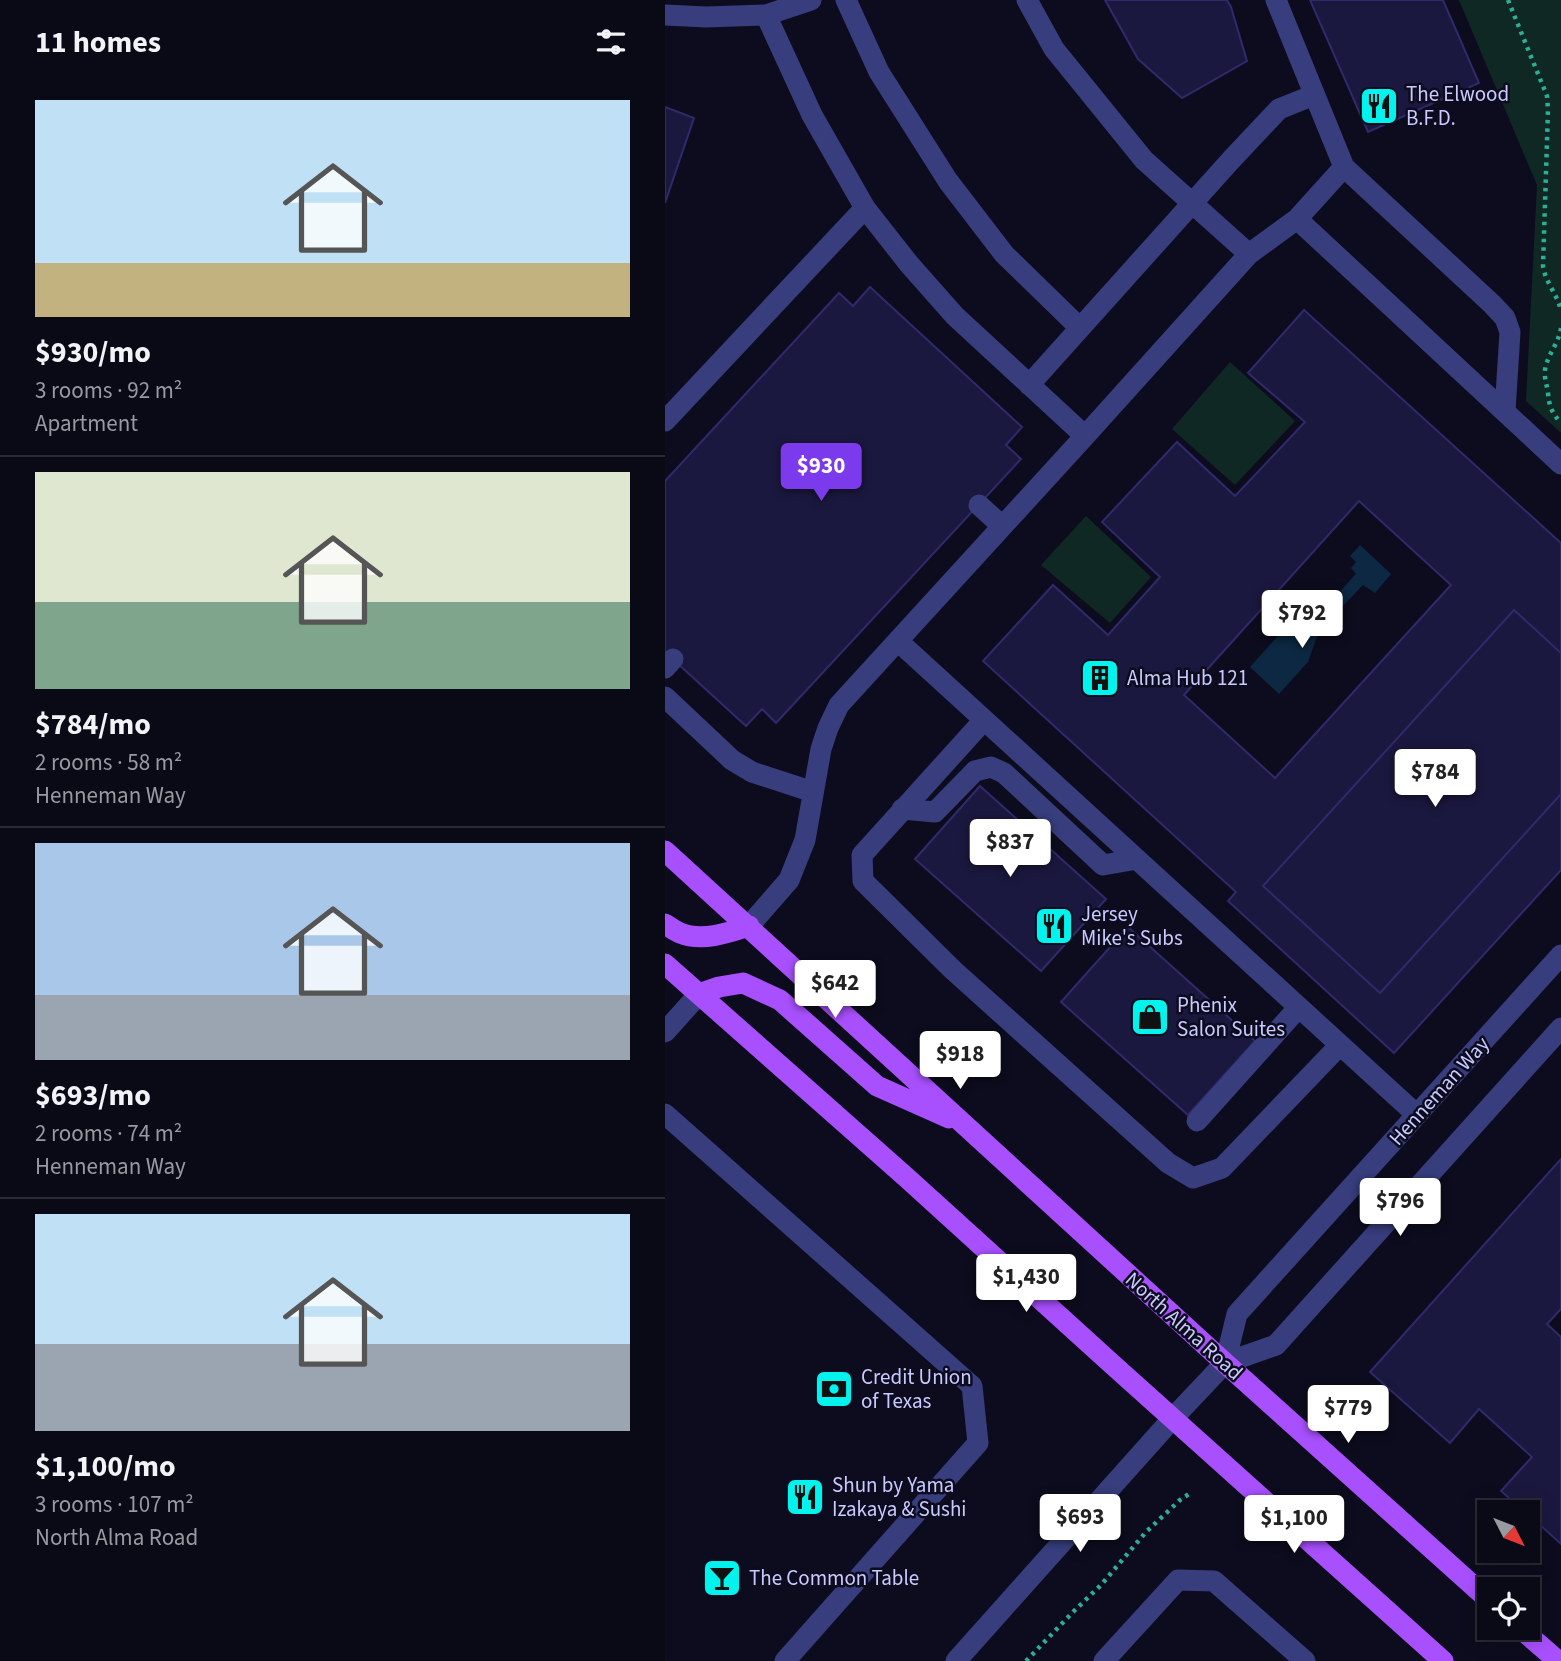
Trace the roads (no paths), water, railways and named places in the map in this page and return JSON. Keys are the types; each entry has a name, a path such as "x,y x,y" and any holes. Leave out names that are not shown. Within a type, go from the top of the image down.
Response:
{"main road":[{"name":"North Alma Road","path":"665,851 1225,1363 1477,1589"},
{"path":"665,924 680,933 697,936 724,934 749,926"},
{"path":"665,964 1443,1661"},
{"path":"698,994 743,983 781,1000 877,1086 965,1124"},
{"path":"1534,1640 1558,1661"}],"street":[{"path":"665,15 766,15 811,0"},
{"path":"846,0 879,72 948,180 1004,254 1080,328"},
{"path":"1027,0 1054,49 1144,160 1249,254"},
{"path":"1276,0 1344,167 1505,318 1510,332 1505,411"},
{"path":"766,15 812,116 865,208 955,316 1085,436"},
{"path":"1029,384 1279,109 1314,95"},
{"path":"749,926 789,880 806,840 821,750 839,705 1249,254 1297,219 1344,167"},
{"path":"665,421 865,208"},
{"path":"1297,219 1561,464"},
{"path":"978,505 1002,526"},
{"path":"899,642 1417,1115"},
{"path":"665,697 732,760 752,772 813,792"},
{"path":"984,720 862,855 863,881 953,970 1168,1163 1193,1178 1222,1168 1340,1045"},
{"path":"902,808 935,813 975,771 991,768 1004,773 1103,865 1137,859"},
{"name":"Henneman Way","path":"1225,1363 1237,1314 1561,955"},
{"path":"665,1032 698,994"},
{"path":"1198,1121 1299,1007"},
{"name":"Henneman Way","path":"956,1661 1225,1363 1276,1345 1561,1028"},
{"path":"665,1114 972,1386 978,1443 785,1661"},
{"path":"1104,1661 1178,1580 1214,1581 1305,1661"}],"water":[{"path":"1360,545 1391,574 1375,593 1363,585 1339,610 1335,606 1323,619 1308,662 1279,694 1250,667 1294,618 1304,626 1327,600 1323,595 1326,591 1334,598 1356,574 1351,568 1356,562 1350,556"}],"place":[{"name":"The Elwood B.F.D.","path":"1379,106"},
{"name":"Alma Hub 121","path":"1100,678"},
{"name":"Jersey Mike's Subs","path":"1054,926"},
{"name":"Phenix Salon Suites","path":"1150,1017"},
{"name":"Credit Union of Texas","path":"834,1389"},
{"name":"Shun by Yama Izakaya & Sushi","path":"805,1497"},
{"name":"The Common Table","path":"722,1578"}]}
